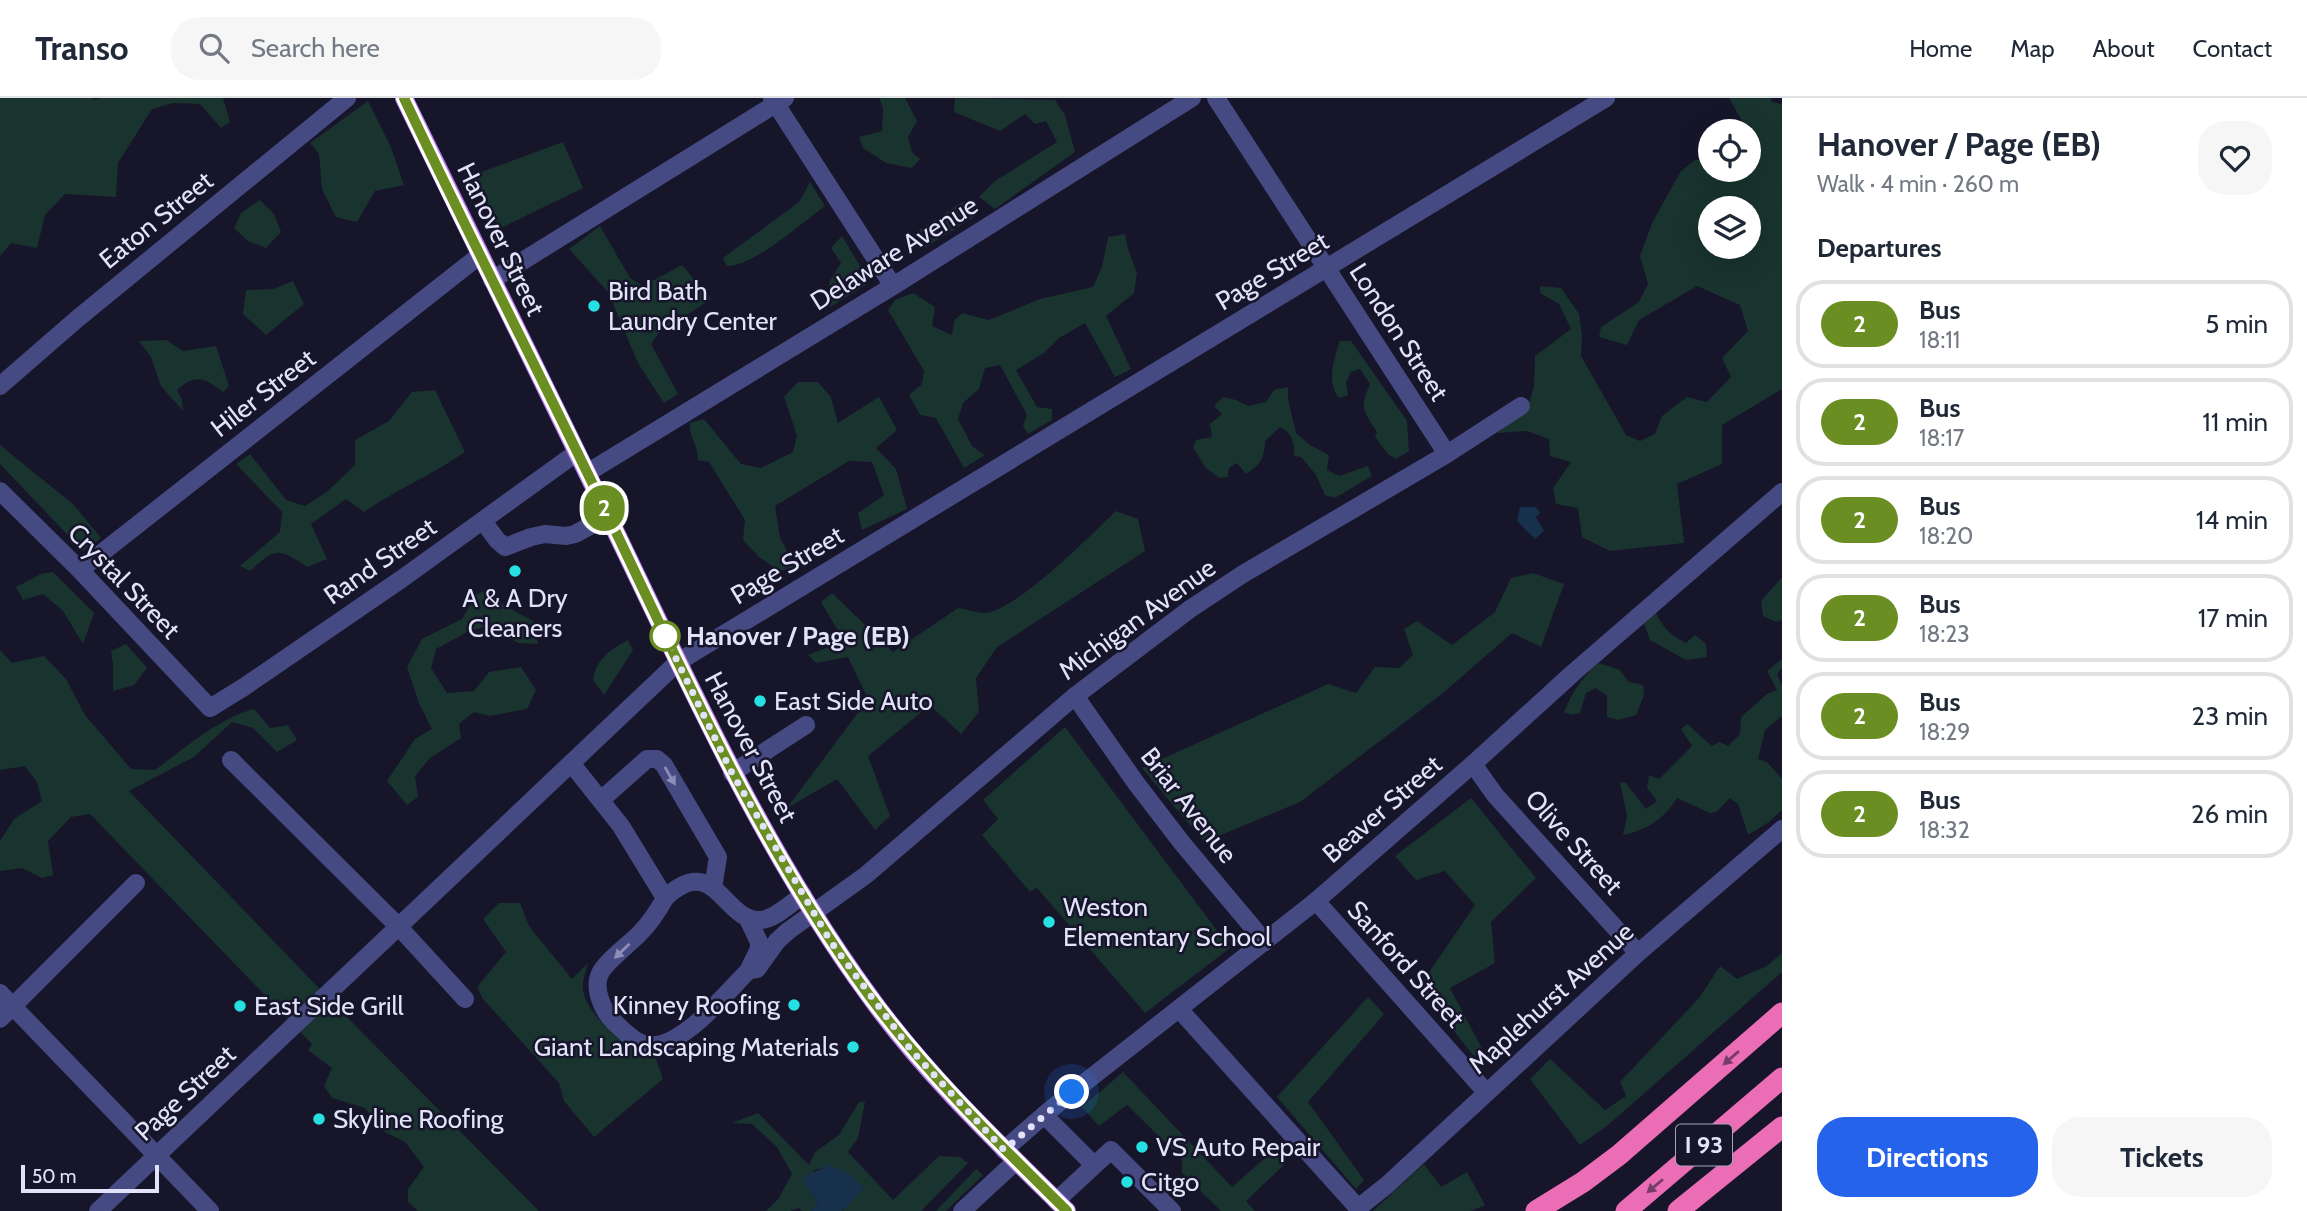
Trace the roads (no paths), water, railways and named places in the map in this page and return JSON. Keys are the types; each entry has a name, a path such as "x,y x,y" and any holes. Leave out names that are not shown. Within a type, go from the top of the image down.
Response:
{"highway":[{"path":"1536,1211 1583,1182 1619,1155 1782,1013"},
{"name":"I 93","path":"1626,1211 1782,1078"},
{"path":"1678,1211 1782,1127"}],"main road":[{"name":"Hanover Street","path":"404,98 732,773 813,914 856,978 911,1050 1010,1156 1061,1206"}],"street":[{"name":"Eaton Street","path":"0,386 76,318 347,98"},
{"name":"Delaware Avenue","path":"587,473 893,286 1192,98"},
{"name":"London Street","path":"1216,98 1447,454"},
{"name":"Page Street","path":"98,1211 678,662 1606,98"},
{"path":"492,280 777,100 893,286"},
{"name":"Hiler Street","path":"80,570 479,256"},
{"name":"Michigan Avenue","path":"749,970 757,968 777,941 866,875 1075,696 1190,609 1243,574 1447,454 1521,406"},
{"name":"Rand Street","path":"210,708 483,521 576,453"},
{"name":"Crystal Street","path":"0,491 80,570 210,708"},
{"name":"Beaver Street","path":"971,1208 1044,1115 1315,901 1782,492"},
{"path":"483,521 505,547 545,534 575,534 608,516"},
{"name":"Briar Avenue","path":"1075,696 1136,783 1265,942"},
{"path":"732,773 806,725"},
{"path":"601,800 647,759 657,759 664,765 718,857 713,888"},
{"path":"231,760 398,926 465,999"},
{"path":"571,764 621,826 665,898"},
{"name":"Olive Street","path":"1473,764 1495,795 1638,953"},
{"name":"Maplehurst Avenue","path":"1179,1009 1358,1208 1638,953 1782,829"},
{"path":"692,882 713,888 748,919 759,942 759,949 749,970 687,1031 669,1042 646,1045 609,1016 601,1002 599,974 648,925 665,898 674,889 692,882"},
{"path":"7,1013 136,883"},
{"path":"748,919 761,920 770,917 803,895"},
{"name":"Sanford Street","path":"1315,901 1486,1092"},
{"path":"0,993 7,1013 157,1156 210,1211"},
{"path":"1044,1115 1094,1165"},
{"path":"1061,1206 1094,1165 1111,1150 1172,1211"}],"water":[{"path":"1520,507 1536,507 1540,513 1536,517 1544,531 1535,539 1517,521"},
{"path":"828,1164 851,1175 864,1189 842,1211 811,1211 818,1202 805,1185 804,1176"}],"place":[{"name":"Bird Bath Laundry Center","path":"594,306"},
{"name":"A & A Dry Cleaners","path":"515,571"},
{"name":"Hanover / Page (EB)","path":"665,636"},
{"name":"East Side Auto","path":"760,701"},
{"name":"Weston Elementary School","path":"1049,922"},
{"name":"Kinney Roofing","path":"794,1005"},
{"name":"East Side Grill","path":"240,1006"},
{"name":"Giant Landscaping Materials","path":"853,1047"},
{"name":"Skyline Roofing","path":"319,1119"},
{"name":"VS Auto Repair","path":"1142,1147"},
{"name":"Citgo","path":"1127,1182"}]}
